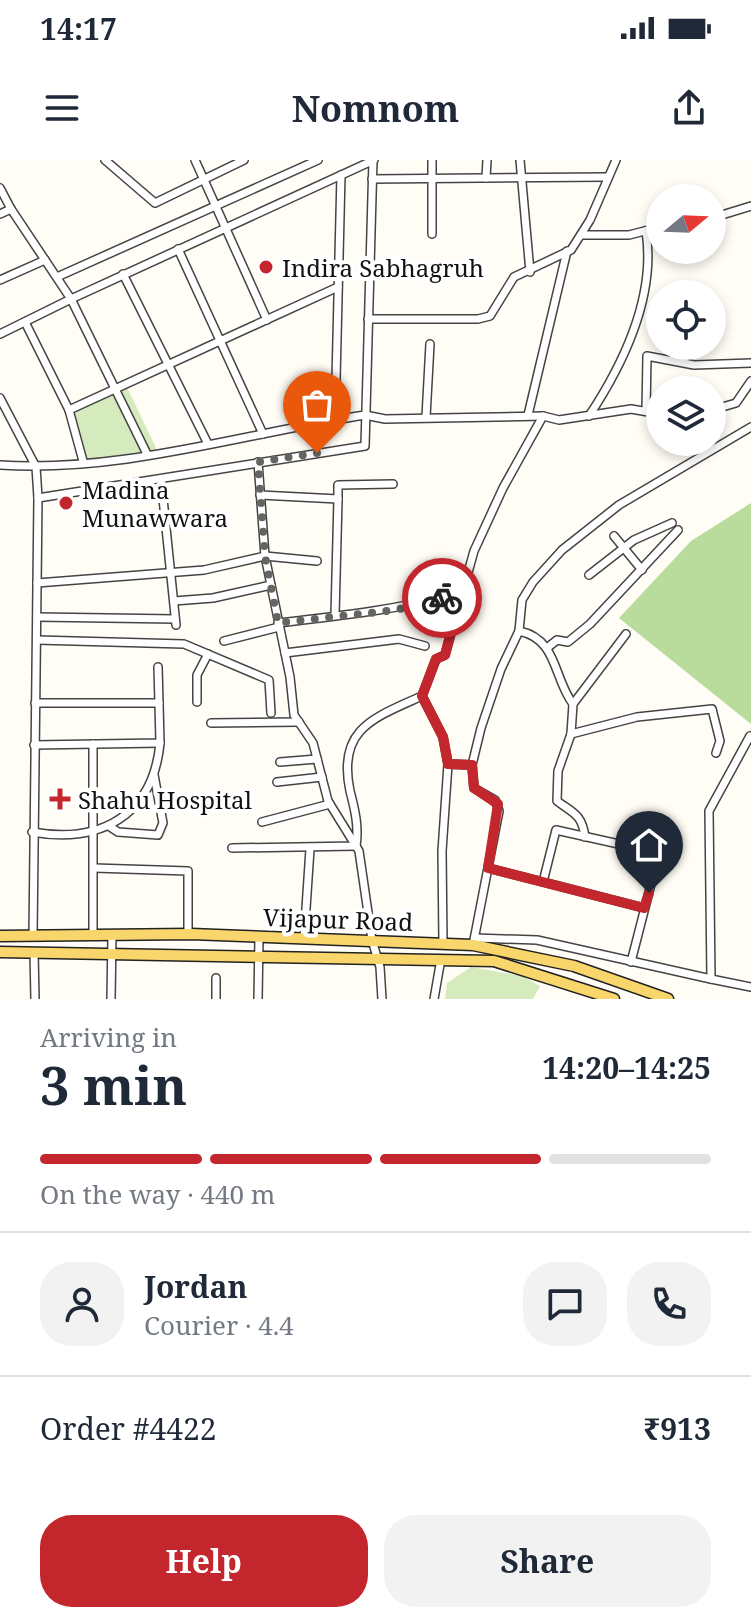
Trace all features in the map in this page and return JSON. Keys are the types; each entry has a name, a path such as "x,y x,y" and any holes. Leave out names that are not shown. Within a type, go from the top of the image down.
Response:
{"main road":[{"name":"Vijapur Road","path":"0,936 188,934 443,943 474,941 574,966 668,999"},
{"name":"Vijapur Road","path":"0,952 494,961 614,999"}],"street":[{"path":"105,160 155,203 243,160"},
{"path":"195,160 267,320"},
{"path":"57,277 318,160"},
{"path":"0,334 373,160 365,446 38,498"},
{"path":"432,160 432,234"},
{"path":"486,178 487,160"},
{"path":"520,160 530,272"},
{"path":"368,319 478,319 490,316 514,277 530,272 567,251 581,235 616,160"},
{"path":"335,420 341,175"},
{"path":"372,179 607,177"},
{"path":"0,188 71,299 147,454"},
{"path":"726,214 751,206"},
{"path":"0,214 11,209"},
{"path":"581,235 629,235 646,231"},
{"path":"178,249 263,434"},
{"path":"528,415 567,251"},
{"path":"0,280 45,260"},
{"path":"589,416 628,343 643,296 649,264"},
{"path":"123,274 208,444"},
{"path":"69,410 338,287"},
{"path":"25,322 69,410 83,461"},
{"path":"426,417 430,344"},
{"path":"647,376 647,356 694,365 751,363"},
{"path":"726,406 736,403 751,381"},
{"path":"0,398 36,467 38,498 33,936"},
{"path":"0,465 36,467 147,454 365,415 528,415 559,420 631,409 646,411"},
{"path":"382,999 356,846 357,822 348,776 350,744 356,732 369,722 422,696 436,659 445,655 474,551 543,416"},
{"path":"726,439 751,427"},
{"path":"696,456 619,505 546,565 522,600 519,631 493,692 472,765 474,788 498,804 474,941 537,940 751,987"},
{"path":"258,462 265,556 290,677 289,698 299,722 313,743 330,804 356,846"},
{"path":"37,617 176,622 161,479"},
{"path":"335,615 338,485 393,484"},
{"path":"260,495 338,499"},
{"path":"589,575 624,548 672,523"},
{"path":"547,648 557,640 568,642 590,624 678,530"},
{"path":"614,536 642,570"},
{"path":"37,583 204,570 265,556 317,561"},
{"path":"174,601 213,598 271,585"},
{"path":"224,641 279,625 335,615 396,610 461,593"},
{"path":"519,631 535,637 547,648 562,687 573,704"},
{"path":"585,837 583,822 572,807 557,801 558,771 571,734 573,704 626,634"},
{"path":"285,653 399,639 425,646"},
{"path":"37,640 184,644 269,680 271,713"},
{"path":"197,702 197,675 208,654"},
{"path":"32,832 76,836 95,832 109,826 140,798 154,775 160,743 158,667"},
{"path":"422,696 443,737 448,764 442,851 443,943"},
{"path":"35,703 159,703"},
{"path":"571,734 637,717 712,709 720,741 716,753"},
{"path":"211,723 299,722"},
{"path":"711,979 709,811 750,736"},
{"path":"34,745 160,743"},
{"path":"93,744 93,935"},
{"path":"280,762 317,759"},
{"path":"448,764 472,765"},
{"path":"109,826 118,832 158,835 163,823 154,775"},
{"path":"277,782 322,777"},
{"path":"262,822 330,804"},
{"path":"543,882 556,830 659,853 631,962"},
{"path":"232,848 356,846"},
{"path":"304,938 310,849"},
{"path":"94,868 188,871 188,934"},
{"path":"488,868 644,908"},
{"path":"111,999 112,935"},
{"path":"258,999 259,937"},
{"path":"34,952 35,999"},
{"path":"434,999 441,959"},
{"path":"216,978 216,999"}],"green space":[{"path":"125,383 158,452 83,461 69,410"},
{"path":"751,503 751,724 619,618 691,541"},
{"path":"471,967 522,976 540,986 533,999 445,999 447,983"}],"way so far":[{"path":"317,453 258,462 265,556 278,623 359,611 396,610 442,598"}],"place":[{"name":"Indira Sabhagruh","path":"266,267"},
{"name":"Madina Munawwara","path":"66,503"},
{"name":"Shahu Hospital","path":"60,799"}],"route":[{"path":"442,598 461,593 445,655 436,659 422,696 443,737 448,764 472,765 474,788 498,804 488,868 644,908 649,893"}]}
